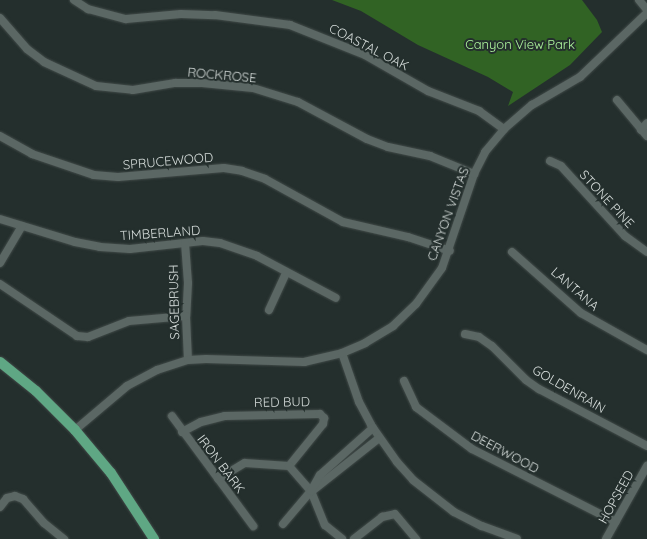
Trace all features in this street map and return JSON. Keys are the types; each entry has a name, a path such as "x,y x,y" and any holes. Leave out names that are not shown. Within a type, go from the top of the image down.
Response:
{"main road":[{"path":"0,362 36,391 75,430 111,473 154,539"}],"street":[{"name":"COASTAL OAK","path":"74,0 94,12 126,19 181,14 215,14 290,25 359,52 428,91 478,110 504,129"},
{"path":"639,0 647,10"},
{"name":"CANYON VISTAS","path":"75,430 136,380 157,370 188,360 230,358 286,363 342,353 365,344 405,316 431,285 450,251 474,174 486,152 504,129 532,105 580,77 647,13"},
{"name":"ROCKROSE","path":"0,18 27,49 44,62 96,86 133,90 175,84 202,83 254,88 298,102 366,139 388,147 430,156 474,174"},
{"path":"617,100 645,130"},
{"name":"SPRUCEWOOD","path":"0,136 32,154 94,175 118,177 224,168 242,171 265,179 342,222 408,237 450,251"},
{"name":"STONE PINE","path":"550,161 561,166 625,236 647,252"},
{"name":"TIMBERLAND","path":"0,219 100,247 130,248 203,241 239,248 286,273 321,288 336,298"},
{"path":"0,263 22,226"},
{"name":"SAGEBRUSH","path":"184,243 188,283 186,316 188,360"},
{"name":"LANTANA","path":"512,252 581,313 647,350"},
{"path":"269,310 286,273"},
{"path":"0,284 77,336 88,337 129,321 186,316"},
{"name":"GOLDENRAIN","path":"465,334 479,337 492,346 526,380 539,389 647,446"},
{"path":"342,353 359,402 379,438 397,462 432,496 482,526 517,539"},
{"name":"DEERWOOD","path":"404,381 416,407 472,449 616,522"},
{"name":"RED BUD","path":"182,432 201,422 225,416 320,414 324,418 323,424 289,466"},
{"name":"IRON BARK","path":"172,416 182,432 253,526"},
{"path":"284,524 311,491 320,475 373,428"},
{"path":"311,491 379,438"},
{"path":"218,480 245,463 289,466 311,491 325,525 342,539"},
{"name":"HOPSEED","path":"606,539 647,466"},
{"path":"0,507 7,498 15,496 23,499 44,523 64,539"},
{"path":"354,539 382,517 395,514 416,539"}],"green space":[{"name":"Canyon View Park","path":"332,0 582,0 597,20 602,32 570,65 508,106 513,92 488,77 418,45 361,11"}]}
